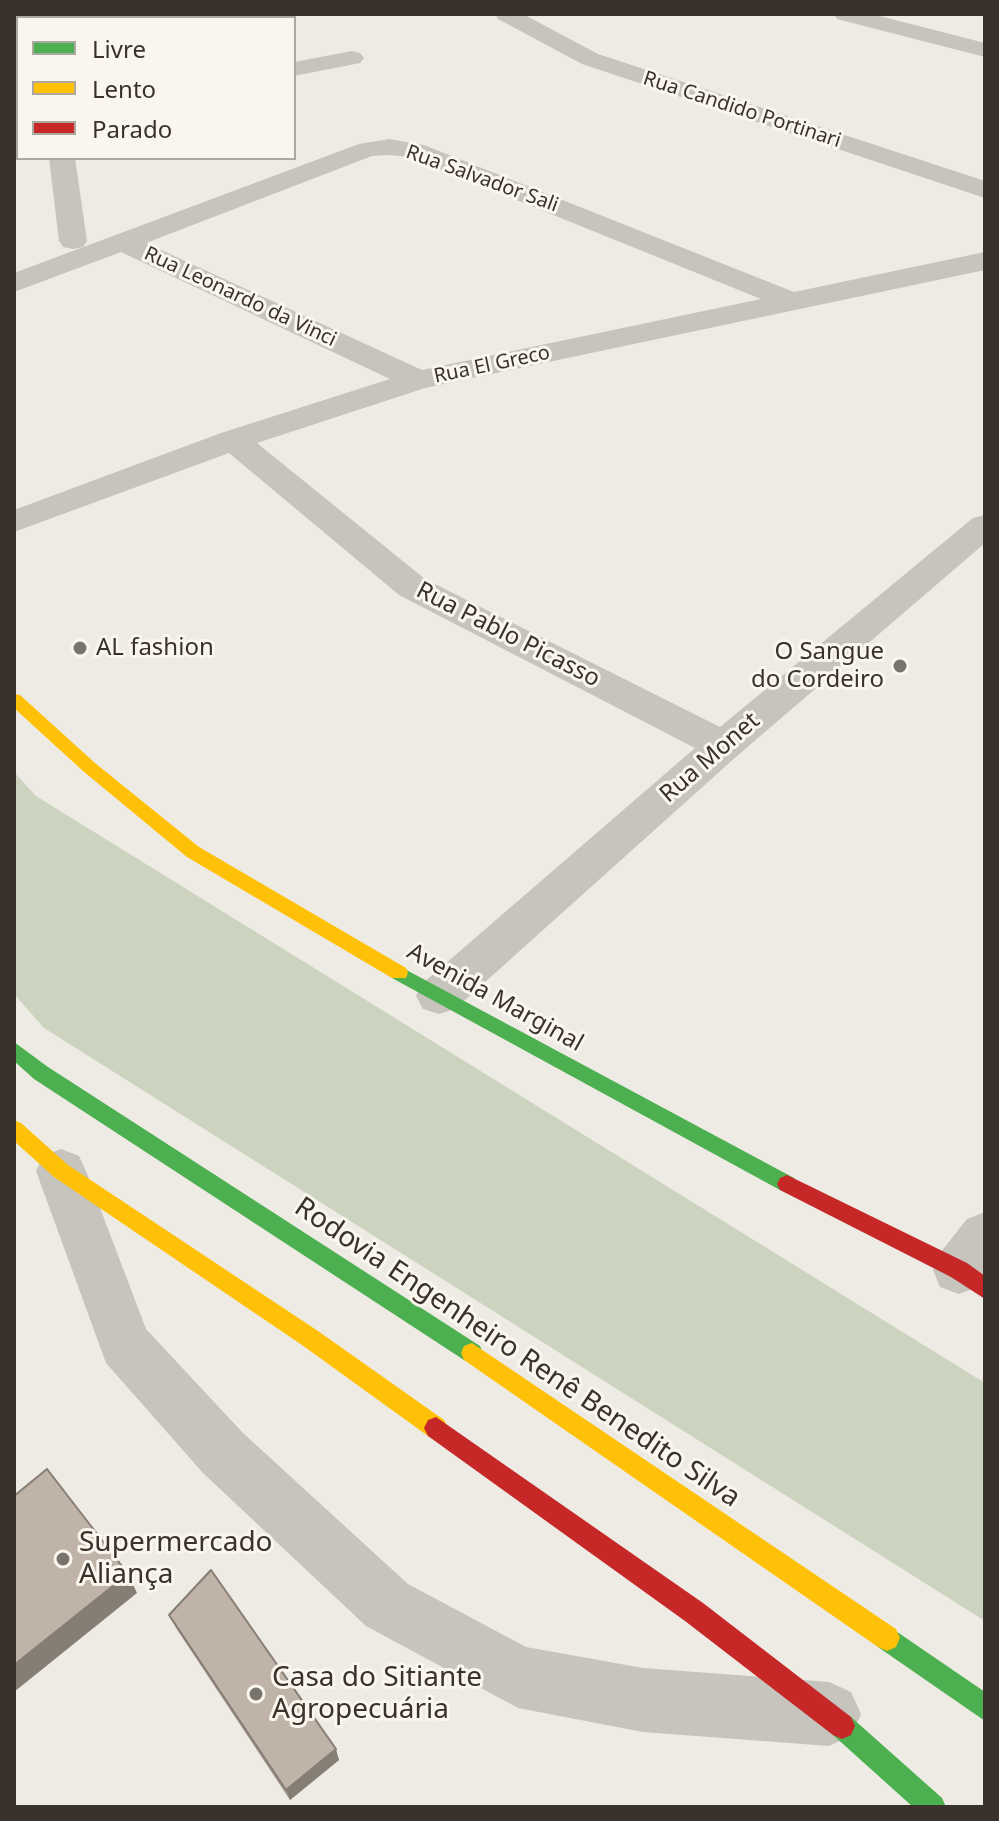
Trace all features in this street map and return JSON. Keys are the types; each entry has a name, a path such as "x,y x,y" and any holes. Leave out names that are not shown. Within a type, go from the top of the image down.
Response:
{"main road":[{"name":"Avenida Marginal","path":"14,699 89,767 193,852 439,996 802,1192 976,1264"},
{"name":"Rodovia Engenheiro Renê Benedito Silva","path":"14,1050 41,1073 477,1357 816,1587 985,1708"},
{"path":"14,1129 61,1171 310,1338 694,1612 829,1714 933,1807"}],"street":[{"name":"Rua Candido Portinari","path":"506,14 590,59 985,190"},
{"path":"845,14 985,50"},
{"path":"296,69 352,58"},
{"name":"Rua Salvador Sali","path":"122,242 368,149 389,147 415,150 793,302"},
{"path":"62,160 73,241"},
{"name":"Rua Leonardo da Vinci","path":"14,283 122,242 418,380"},
{"name":"Rua El Greco","path":"14,522 233,440 418,380 985,261"},
{"name":"Rua Pablo Picasso","path":"233,440 412,587 723,746"},
{"name":"Rua Monet","path":"439,996 723,746 985,525"},
{"path":"61,1171 125,1345 223,1453 387,1605 518,1677 643,1700 829,1714"}],"green space":[{"path":"14,772 36,796 985,1383 985,1621 44,1028 14,994"}],"building":[{"name":"Supermercado Aliança","path":"47,1469 128,1574 14,1665 14,1496"},
{"name":"Casa do Sitiante Agropecuária","path":"211,1570 336,1749 286,1790 169,1615"}],"traffic: fast":[{"path":"399,973 787,1184"},
{"path":"14,1050 41,1073 472,1353"},
{"path":"887,1638 985,1708"},
{"path":"842,1726 933,1807"}],"traffic: slow":[{"path":"14,699 89,767 193,852 399,973"},
{"path":"14,1129 61,1171 310,1338 436,1428"},
{"path":"472,1353 887,1638"}],"traffic: jam":[{"path":"787,1184 959,1270 985,1289"},
{"path":"436,1428 694,1612 842,1726"}],"place":[{"name":"AL fashion","path":"80,648"},
{"name":"O Sangue do Cordeiro","path":"900,666"},
{"name":"Supermercado Aliança","path":"63,1559"},
{"name":"Casa do Sitiante Agropecuária","path":"256,1694"}]}
